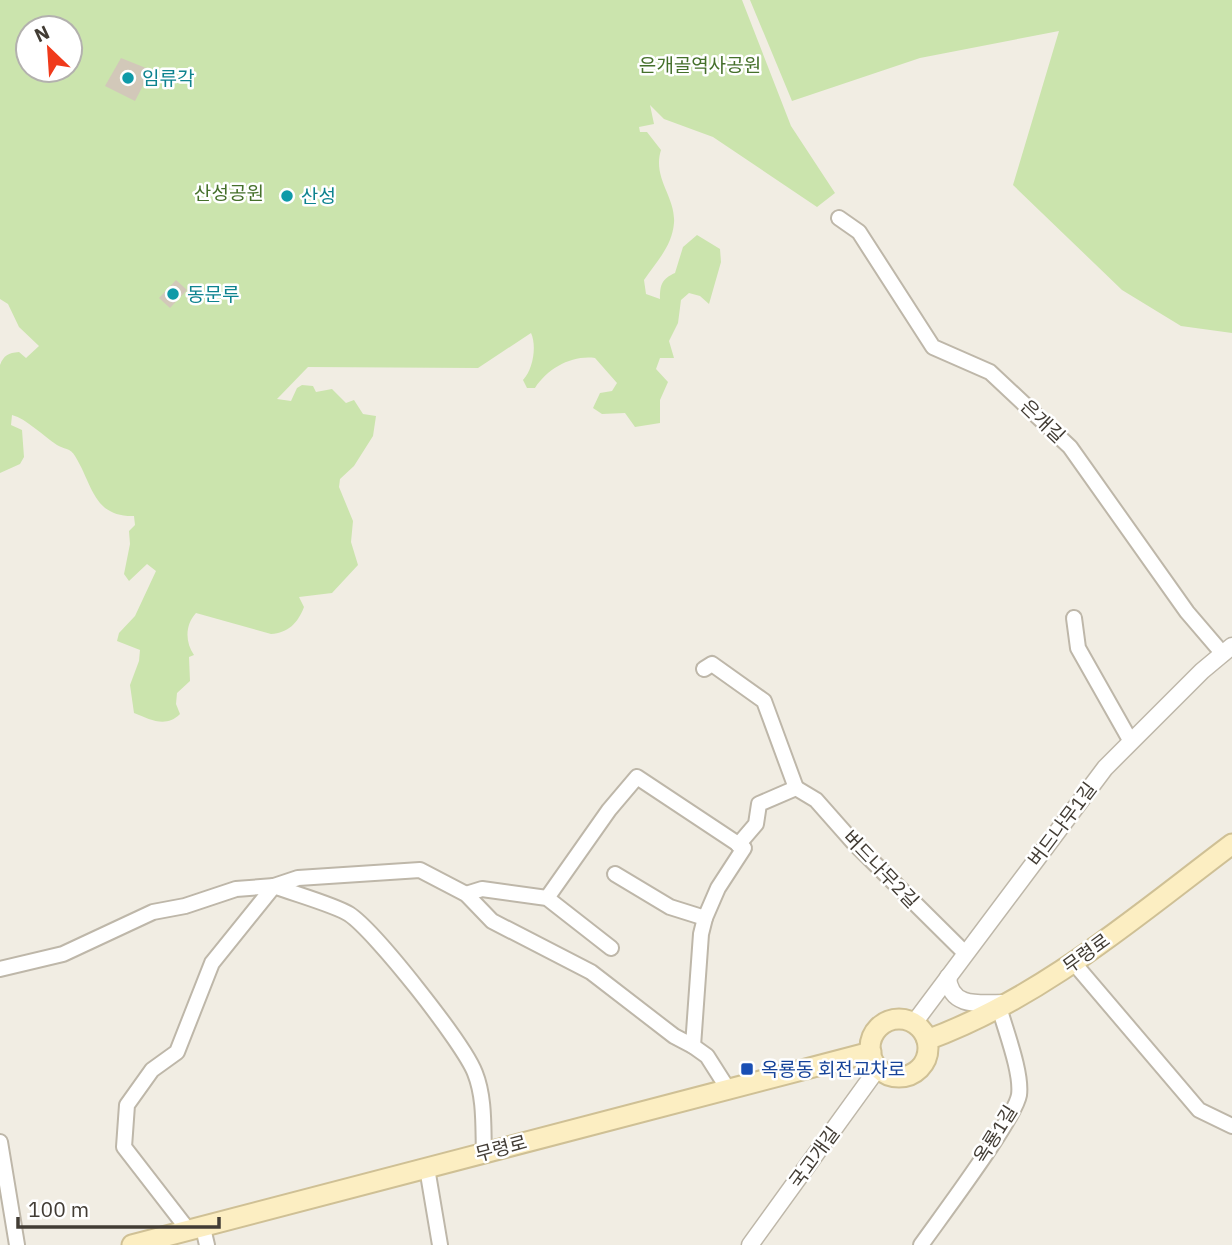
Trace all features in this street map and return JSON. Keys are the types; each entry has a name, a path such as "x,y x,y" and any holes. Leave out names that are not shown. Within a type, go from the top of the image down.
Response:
{"main road":[{"name":"무령로","path":"927,1040 1006,1006 1073,962 1232,844"},
{"path":"906,1020 914,1023 927,1040 926,1059 914,1073 895,1076 874,1060 874,1034 887,1021 906,1020"},
{"name":"무령로","path":"132,1245 200,1235 427,1168 728,1089 874,1060"}],"street":[{"name":"은개길","path":"839,218 859,232 933,347 990,372 1070,447 1187,612 1228,650"},
{"path":"1074,618 1078,648 1130,740"},
{"name":"버드나무1길","path":"914,1023 1045,845 1130,740 1228,650"},
{"path":"704,669 712,664 764,701 796,788 759,804 756,824 738,845"},
{"path":"547,898 609,810 637,777 744,848 718,888 705,918 701,934 693,1046"},
{"name":"버드나무2길","path":"796,788 816,800 854,843 965,953"},
{"path":"0,969 63,954 153,912 185,906 236,888 274,886 298,878 420,870 466,894 492,921 591,972 674,1036 707,1056 728,1089"},
{"path":"615,874 670,907 705,918"},
{"path":"274,886 347,912 368,929 407,977 475,1072 481,1097 484,1153"},
{"path":"200,1235 124,1147 127,1105 152,1070 177,1052 212,963 274,886"},
{"path":"466,894 482,889 547,898 611,948"},
{"path":"1073,962 1199,1110 1232,1126"},
{"path":"948,976 949,988 956,998 971,1003 1006,1006"},
{"name":"옥룡1길","path":"921,1245 1007,1118 1018,1095 1006,1006"},
{"name":"국고개길","path":"750,1245 874,1060"},
{"path":"0,1142 18,1245"},
{"path":"427,1168 440,1245"}],"green space":[{"name":"산성공원","path":"0,0 742,0 791,126 835,193 817,207 713,137 664,119 650,105 654,124 639,127 640,132 647,132 661,150 660,170 672,205 674,223 667,247 644,280 646,294 660,299 663,283 675,273 683,247 697,235 720,249 721,262 709,304 700,296 689,293 681,300 678,323 669,341 674,358 660,358 656,369 668,382 660,400 660,423 635,427 625,413 602,414 593,408 600,393 612,391 617,383 595,358 561,364 547,374 535,388 527,388 523,380 533,358 534,344 531,333 478,368 308,367 277,399 291,401 297,388 302,385 313,386 316,392 332,389 346,403 354,400 363,414 376,416 373,436 354,466 340,479 339,487 353,521 351,542 358,565 332,593 299,597 304,607 302,613 292,626 282,632 271,634 196,613 188,634 194,655 189,657 190,681 177,693 176,704 180,714 164,722 134,713 130,685 140,650 117,641 119,633 135,616 156,571 147,564 129,581 124,574 130,544 129,531 135,525 134,516 120,515 102,505 73,453 12,415 11,425 22,430 24,457 20,464 0,473 0,365 9,354 19,352 26,358 39,346 19,327 8,304 0,299"},
{"path":"750,0 1232,0 1232,333 1181,326 1122,290 1013,185 1059,31 920,58 792,101"}],"building":[{"name":"임류각","path":"121,58 151,70 135,101 105,86"},
{"name":"동문루","path":"176,280 187,290 170,308 159,298"}],"place":[{"name":"임류각","path":"128,78"},
{"name":"산성","path":"287,196"},
{"name":"동문루","path":"173,294"},
{"name":"옥룡동 회전교차로","path":"747,1069"}],"park label":[{"name":"은개골역사공원","path":"700,65"}]}
